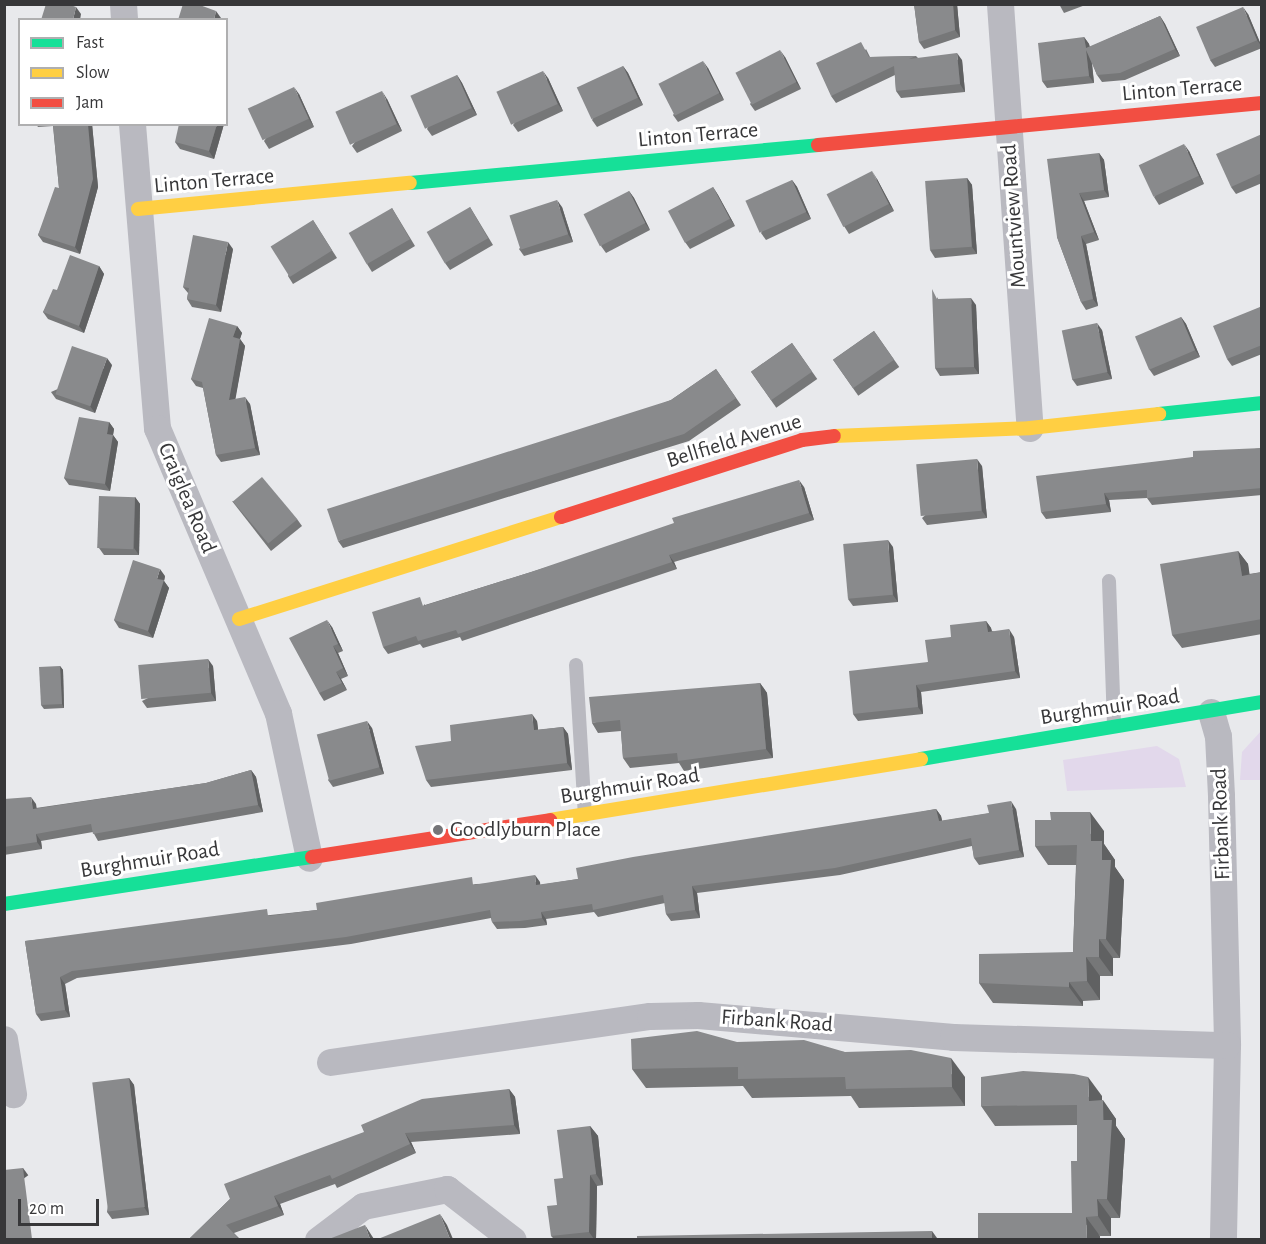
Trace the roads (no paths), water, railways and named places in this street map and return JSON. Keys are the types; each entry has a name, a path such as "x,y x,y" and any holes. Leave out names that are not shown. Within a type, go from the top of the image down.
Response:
{"street":[{"name":"Mountview Road","path":"1000,4 1030,428"},
{"name":"Linton Terrace","path":"138,209 1262,103"},
{"name":"Craiglea Road","path":"132,126 157,428 278,713 309,858"},
{"name":"Bellfield Avenue","path":"238,620 802,440 857,433 1030,428 1262,403"},
{"name":"Burghmuir Road","path":"4,904 585,815 1262,702"},
{"name":"Firbank Road","path":"1211,712 1221,796 1227,1045 1223,1239"},
{"name":"Firbank Road","path":"330,1062 650,1016 699,1015 953,1038 1227,1045"},
{"path":"4,1039 14,1094"},
{"path":"318,1239 363,1206 447,1189 513,1239"}],"lane":[{"path":"1109,581 1114,728"},
{"path":"576,666 585,815"}],"place":[{"name":"Goodlyburn Place","path":"438,830"}]}
